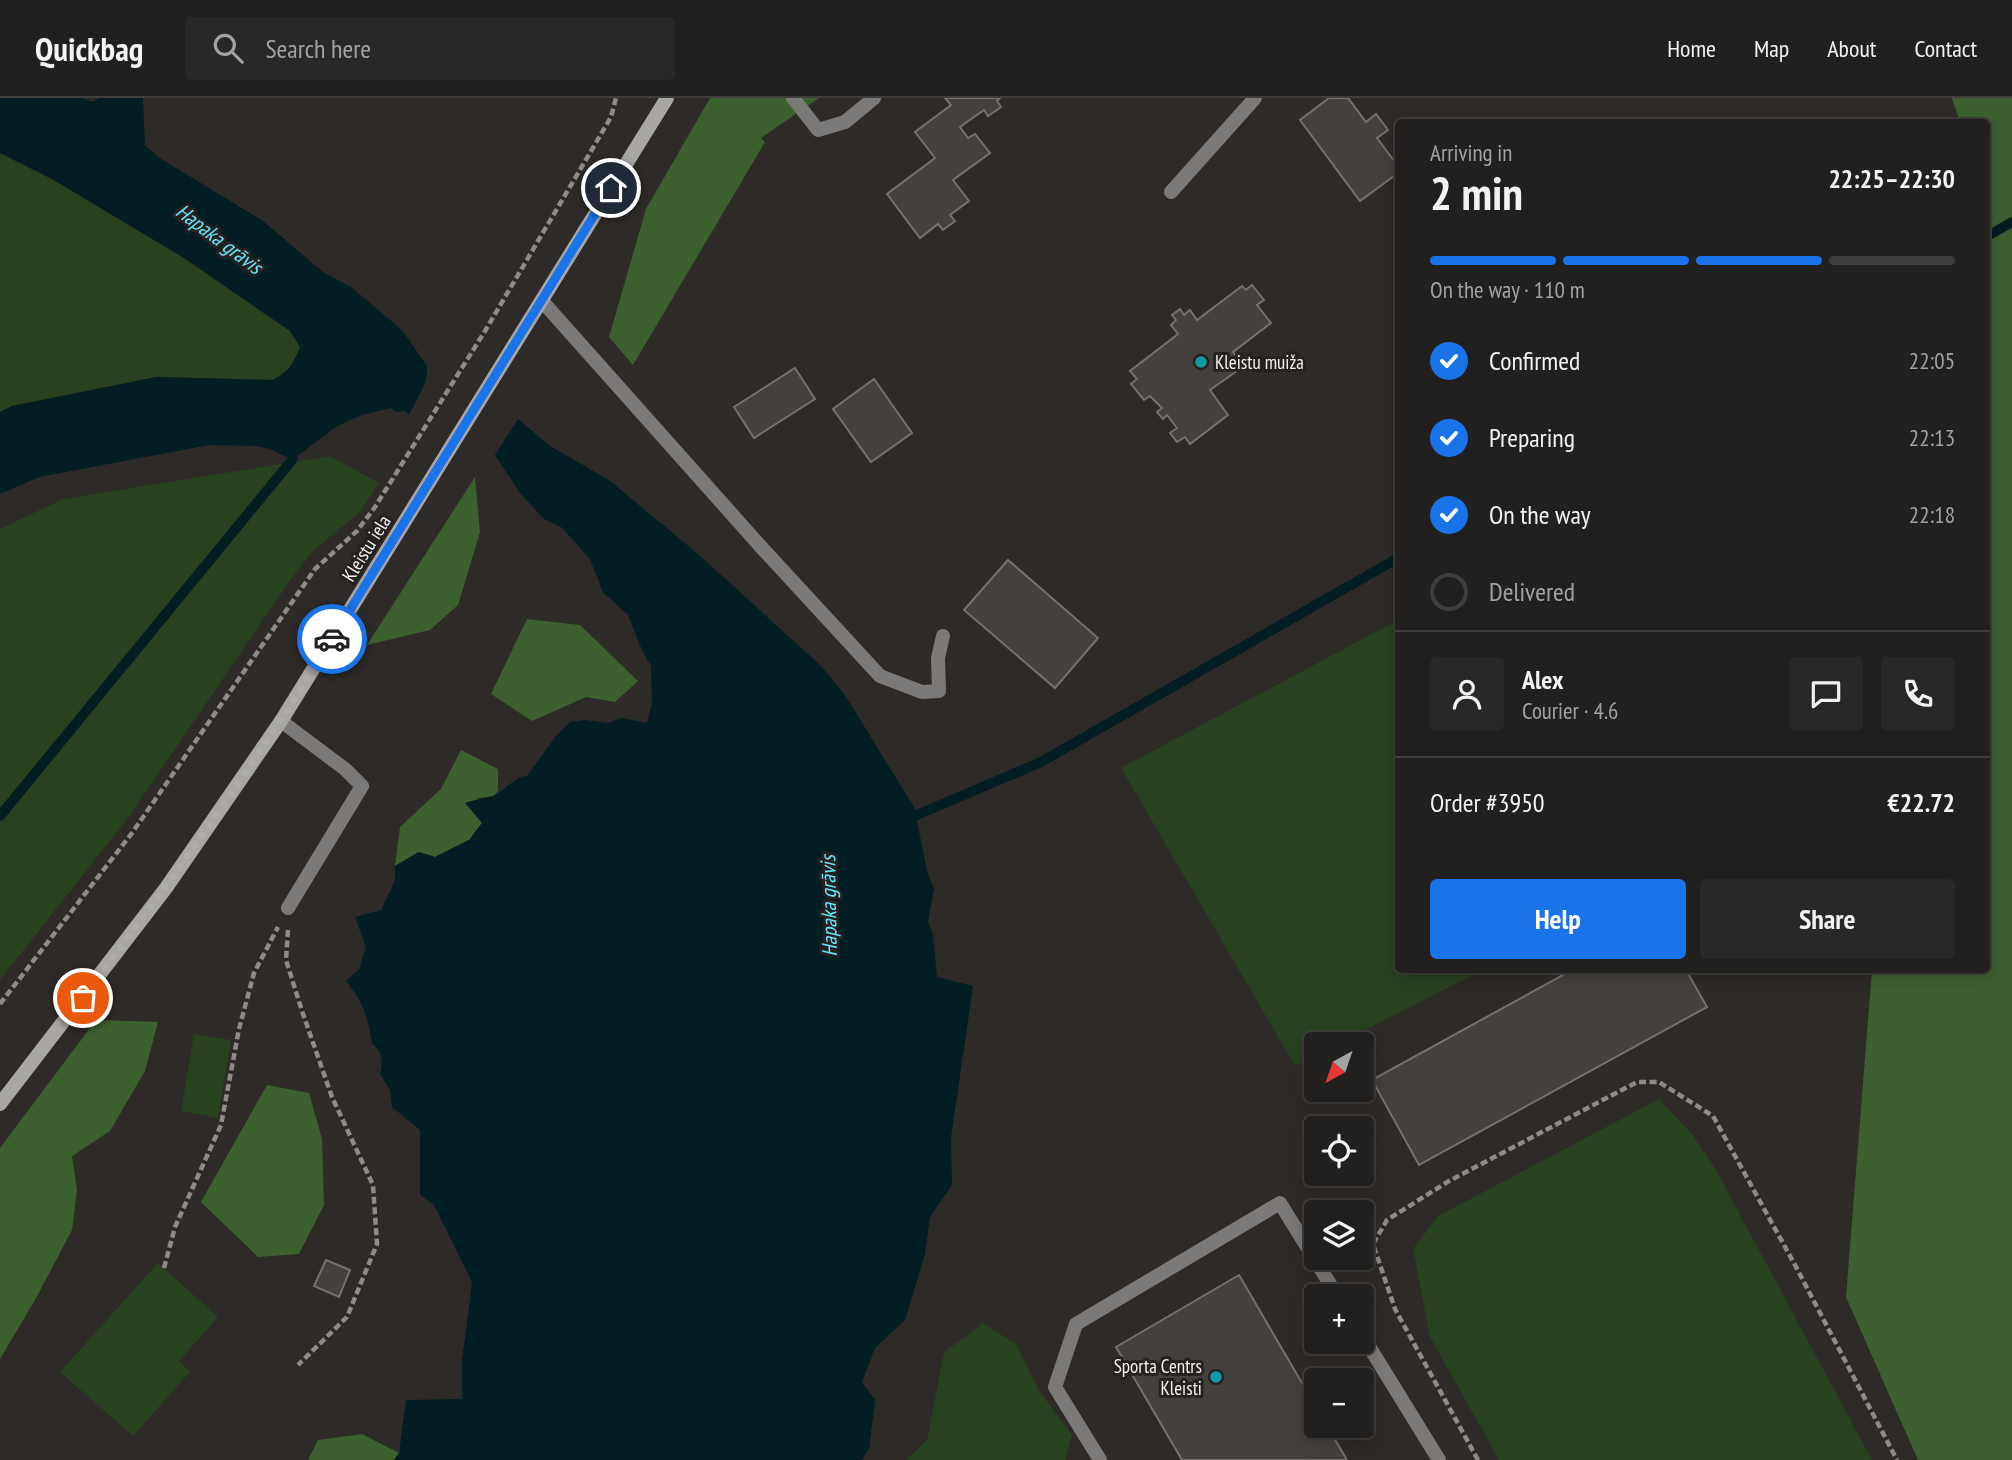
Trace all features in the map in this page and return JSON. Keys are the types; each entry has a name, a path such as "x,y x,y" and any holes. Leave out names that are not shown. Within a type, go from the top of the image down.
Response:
{"main road":[{"name":"Kleistu iela","path":"0,1104 166,888 281,721 667,98"}],"lane":[{"path":"793,98 818,130 845,122 874,98"},
{"path":"1171,192 1255,98"},
{"path":"542,301 880,676 922,692 939,691 938,658 943,636"},
{"path":"281,721 345,769 362,786 288,908"},
{"path":"1100,1460 1055,1387 1076,1324 1280,1203 1330,1284"},
{"path":"1374,1354 1439,1460"}],"path":[{"path":"0,1004 132,834 316,569 357,531 375,507 540,239 611,117 616,98"},
{"path":"164,1268 175,1227 221,1125 239,1029 254,973 288,908"},
{"path":"288,908 286,960 332,1097 373,1185 377,1244 347,1317 298,1365"},
{"path":"1478,1460 1395,1309 1373,1244 1387,1220 1449,1181 1637,1082 1659,1082 1713,1116 1897,1460"}],"green space":[{"path":"710,98 819,98 761,138 765,142 633,365 609,337 646,209"},
{"path":"1952,98 2012,98 2012,1460 1918,1460 1846,1297 1872,973 1990,973 1990,119 1959,119"},
{"path":"0,153 52,179 184,258 290,331 300,347 290,367 272,380 156,377 12,406 0,412"},
{"path":"330,456 379,483 360,512 314,550 289,582 128,818 0,980 0,529 63,499"},
{"path":"475,477 480,532 458,605 430,630 367,645"},
{"path":"527,619 580,625 638,681 615,702 586,697 532,721 491,694"},
{"path":"1395,622 1395,973 1476,973 1361,1032 1304,1032 1304,1061 1295,1066 1121,768"},
{"path":"461,750 498,769 498,791 494,796 477,798 482,823 469,840 435,857 418,852 395,866 400,827 441,789"},
{"path":"96,1020 158,1022 145,1071 110,1131 72,1156 77,1190 72,1230 0,1359 0,1148"},
{"path":"194,1034 231,1040 218,1118 181,1111"},
{"path":"267,1085 309,1093 322,1139 324,1205 299,1254 258,1257 201,1202"},
{"path":"1659,1099 1692,1134 1715,1168 1872,1460 1499,1460 1430,1337 1413,1249 1438,1216"},
{"path":"158,1263 218,1317 179,1361 190,1372 133,1436 60,1372"},
{"path":"983,1323 1016,1344 1038,1389 1072,1435 1065,1460 906,1460 927,1440 944,1352"},
{"path":"362,1434 399,1453 394,1460 308,1460 318,1440"}],"water":[{"name":"Hapaka grāvis","path":"0,98 83,98 93,102 99,98 143,98 145,145 158,157 263,221 323,272 351,287 402,330 427,366 423,388 409,415 405,411 396,412 391,408 362,415 337,426 292,460 257,446 209,445 39,477 0,494 0,412 12,406 156,377 272,380 290,367 300,347 290,331 184,258 52,179 0,153"},
{"name":"Hapaka grāvis","path":"518,419 550,446 609,480 698,554 819,664 843,692 914,807 928,875 934,888 928,922 933,935 937,977 973,986 951,1138 952,1185 930,1217 925,1254 905,1320 875,1348 862,1382 875,1400 869,1449 862,1460 394,1460 399,1453 406,1400 462,1399 462,1361 472,1282 434,1205 420,1195 420,1130 392,1107 390,1090 380,1074 382,1061 372,1044 367,1018 346,981 359,969 366,947 355,917 381,910 395,881 395,866 419,852 435,857 469,840 482,823 465,803 493,796 517,779 527,776 556,736 570,722 585,720 608,723 622,718 647,723 652,704 651,666 628,615 603,592 590,559 561,527 544,519 520,493 495,455"}],"building":[{"path":"945,98 1000,98 997,101 1001,107 988,116 984,110 960,127 968,138 975,134 990,153 953,180 969,201 950,215 955,221 943,230 938,224 920,238 887,194 935,158 915,132 951,105"},
{"path":"1329,98 1348,98 1366,122 1376,114 1388,130 1377,138 1395,162 1395,175 1360,201 1300,120"},
{"path":"1252,285 1264,300 1257,305 1271,323 1233,352 1244,366 1210,390 1228,415 1190,444 1185,437 1177,442 1170,433 1177,428 1167,415 1163,419 1157,412 1162,408 1150,396 1144,400 1131,384 1137,379 1130,371 1178,334 1171,325 1176,320 1172,315 1180,309 1184,315 1190,310 1197,320 1242,286 1246,290"},
{"path":"795,368 815,399 754,438 734,407"},
{"path":"874,379 912,433 871,462 833,409"},
{"path":"1008,560 1098,638 1055,688 964,610"},
{"path":"1567,973 1688,973 1707,1007 1419,1165 1374,1084 1374,1079"},
{"path":"326,1260 350,1270 339,1297 314,1286"},
{"name":"Sporta Centrs Kleisti","path":"1239,1275 1304,1386 1304,1438 1334,1438 1347,1460 1182,1460 1116,1347"}],"waterway":[{"path":"1990,235 2012,222"},
{"path":"0,816 292,460 294,449"},
{"path":"905,820 1039,763 1395,560"}],"way so far":[{"path":"83,998 166,888 281,721 332,639"}],"place":[{"name":"Kleistu muiža","path":"1201,362"},
{"name":"Sporta Centrs Kleisti","path":"1216,1377"}],"route":[{"path":"332,639 611,188"}]}
